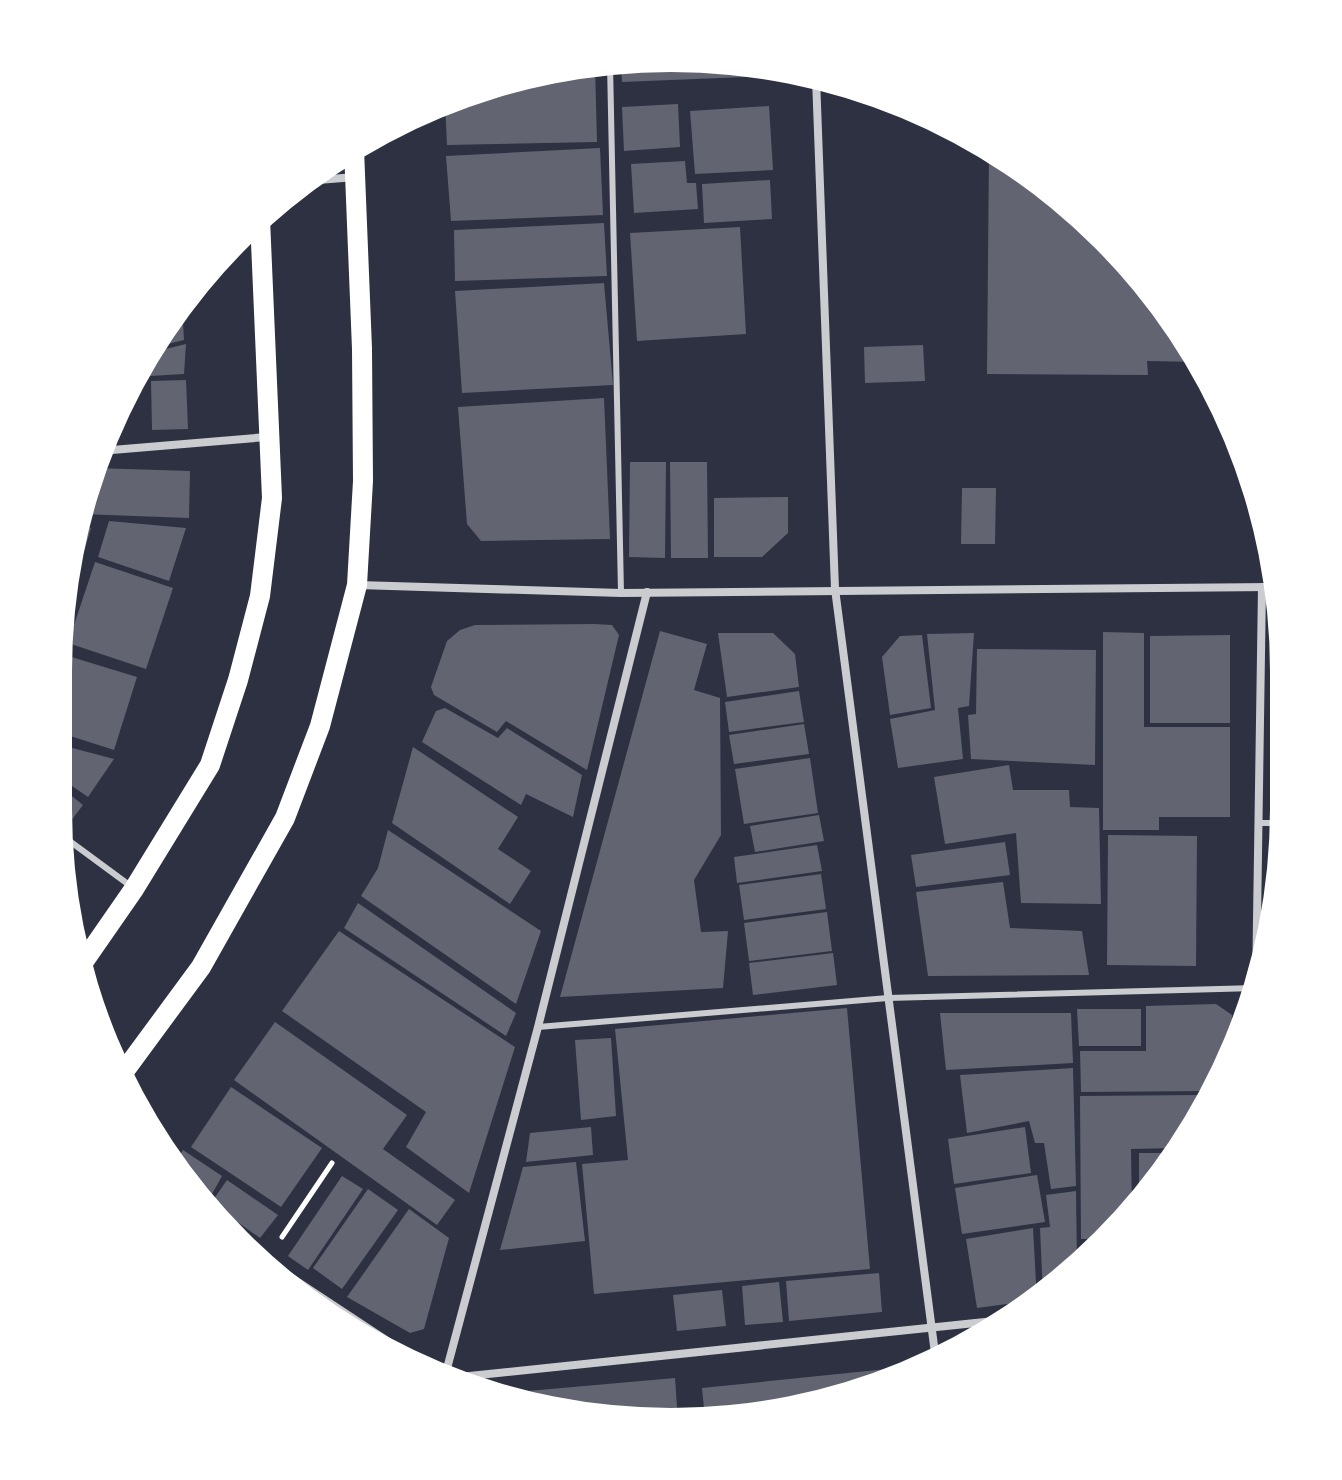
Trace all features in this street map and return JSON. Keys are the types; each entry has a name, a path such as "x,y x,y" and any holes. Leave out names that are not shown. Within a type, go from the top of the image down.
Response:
{"main road":[{"path":"130,1064 201,967 285,818 320,726 357,585 363,481 362,349 354,163"},
{"path":"90,953 134,889 210,765 238,680 260,596 272,498 261,235"}],"street":[{"path":"816,90 835,589 934,1347"},
{"path":"330,179 355,177"},
{"path":"115,450 270,436"},
{"path":"357,585 621,593 1262,587 1257,931"},
{"path":"451,1365 647,592"},
{"path":"474,1374 979,1322"}],"lane":[{"path":"610,75 621,593"},
{"path":"1259,823 1270,823"},
{"path":"73,844 134,889"},
{"path":"538,1027 888,998 1242,988"}],"path":[{"path":"268,1252 332,1163"}],"building":[{"path":"632,73 710,73 748,77 622,82 622,74"},
{"path":"595,77 597,142 447,145 446,117 516,92"},
{"path":"678,104 680,147 624,151 622,107"},
{"path":"769,106 773,170 695,174 690,111"},
{"path":"600,148 603,215 451,221 446,156"},
{"path":"685,161 687,183 696,183 698,209 634,213 631,164"},
{"path":"989,164 1036,196 1095,247 1146,306 1184,362 1147,361 1148,375 987,374"},
{"path":"770,180 772,219 704,223 702,184"},
{"path":"604,223 607,276 455,281 454,230"},
{"path":"740,227 746,334 637,341 630,233"},
{"path":"604,283 613,385 462,393 455,291"},
{"path":"183,324 184,340 169,344"},
{"path":"186,344 184,374 150,376 152,371 166,349"},
{"path":"923,345 925,381 865,383 864,347"},
{"path":"186,380 188,429 152,430 151,381"},
{"path":"604,398 610,539 481,541 467,524 458,407"},
{"path":"630,462 666,462 665,558 629,557"},
{"path":"670,462 707,462 708,558 671,558"},
{"path":"108,468 190,471 189,518 92,514"},
{"path":"962,488 996,488 995,544 961,544"},
{"path":"788,497 788,533 762,557 714,557 714,498"},
{"path":"109,521 186,528 169,581 98,557"},
{"path":"95,562 173,588 146,669 73,645 74,626"},
{"path":"475,625 612,625 619,635 587,770 506,721 497,732 434,695 431,687 447,641 460,630"},
{"path":"660,631 707,644 694,690 720,698 721,835 694,880 701,932 728,931 723,988 560,997"},
{"path":"1103,632 1144,633 1144,727 1230,727 1230,817 1159,817 1159,830 1103,830"},
{"path":"718,633 773,633 795,654 799,687 727,697"},
{"path":"974,633 969,706 958,708 963,759 898,768 890,719 935,710 927,634"},
{"path":"922,635 931,708 890,715 882,657 900,636"},
{"path":"1230,635 1230,723 1150,723 1150,636"},
{"path":"977,649 1096,650 1095,765 971,759 968,715 976,714"},
{"path":"72,657 137,677 114,750 72,737"},
{"path":"799,691 804,722 729,732 725,702"},
{"path":"445,708 498,738 507,728 582,775 573,817 526,794 521,805 422,742 436,711"},
{"path":"804,724 809,754 734,764 729,735"},
{"path":"413,747 518,817 498,849 531,871 510,904 392,823"},
{"path":"72,748 114,759 88,797 72,786"},
{"path":"810,758 818,813 744,824 735,769"},
{"path":"1009,765 1013,790 1069,790 1070,807 1099,808 1101,904 1021,903 1016,833 945,844 934,777"},
{"path":"72,796 83,805 72,819"},
{"path":"819,815 824,841 755,852 750,826"},
{"path":"388,830 541,931 516,1004 361,896 378,868"},
{"path":"1108,835 1197,836 1196,966 1107,965"},
{"path":"1005,842 1010,875 916,887 911,855"},
{"path":"817,845 822,871 737,883 734,857"},
{"path":"821,874 826,909 744,920 739,885"},
{"path":"1003,882 1010,928 1082,931 1089,975 928,976 916,892"},
{"path":"358,903 516,1013 506,1036 344,928"},
{"path":"827,912 832,951 749,961 744,923"},
{"path":"339,931 515,1047 469,1193 406,1147 426,1112 282,1011"},
{"path":"833,953 837,985 753,995 749,963"},
{"path":"1216,1004 1232,1015 1199,1091 1081,1092 1080,1051 1146,1051 1146,1006"},
{"path":"847,1008 870,1269 594,1294 582,1164 628,1160 615,1029"},
{"path":"1077,1009 1141,1009 1141,1046 1079,1046"},
{"path":"940,1013 1071,1013 1073,1063 946,1070"},
{"path":"275,1022 407,1115 383,1149 455,1200 437,1225 234,1080"},
{"path":"611,1038 616,1116 581,1120 575,1040"},
{"path":"1073,1068 1076,1186 1051,1189 1044,1143 1035,1143 1029,1121 967,1133 960,1075"},
{"path":"231,1087 322,1148 281,1207 191,1147"},
{"path":"1197,1095 1164,1148 1131,1149 1132,1191 1088,1239 1081,1239 1080,1096"},
{"path":"591,1127 593,1155 526,1162 530,1133"},
{"path":"1025,1127 1031,1173 954,1184 948,1139"},
{"path":"183,1150 222,1176 212,1194 196,1174 181,1153"},
{"path":"1139,1153 1161,1153 1146,1174 1139,1182"},
{"path":"576,1162 585,1241 500,1250 523,1167"},
{"path":"1037,1175 1045,1222 962,1234 955,1188"},
{"path":"342,1176 363,1189 308,1270 288,1256"},
{"path":"227,1180 278,1215 260,1238 236,1221 215,1197"},
{"path":"368,1189 398,1210 342,1289 313,1268"},
{"path":"1076,1191 1077,1249 1042,1279 1040,1228 1050,1227 1046,1195"},
{"path":"409,1209 449,1238 424,1329 410,1333 347,1297"},
{"path":"1033,1228 1036,1284 1008,1304 977,1308 966,1239"},
{"path":"879,1273 882,1312 789,1321 786,1281"},
{"path":"779,1282 783,1322 745,1325 742,1286"},
{"path":"722,1290 726,1326 677,1331 673,1295"},
{"path":"880,1370 826,1388 749,1403 704,1407 702,1388"},
{"path":"675,1378 677,1408 593,1403 530,1391"}]}
